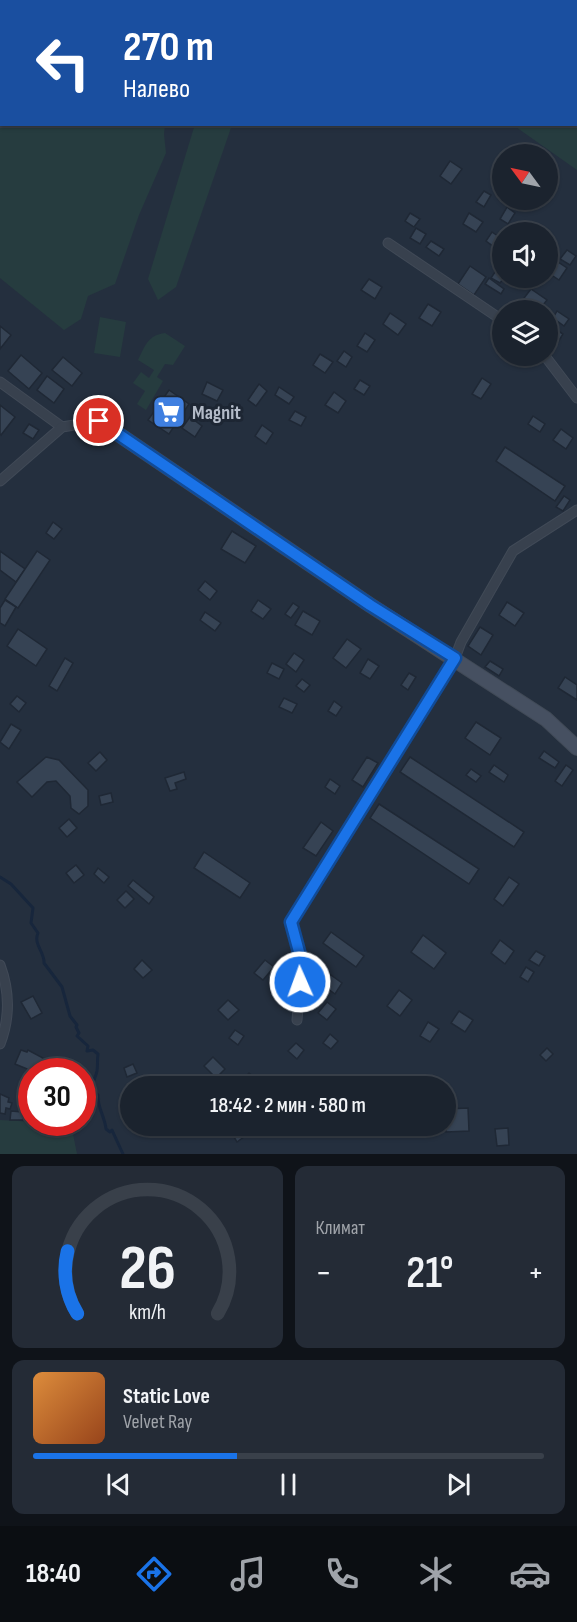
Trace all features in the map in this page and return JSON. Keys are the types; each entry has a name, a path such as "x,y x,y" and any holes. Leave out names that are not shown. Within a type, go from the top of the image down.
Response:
{"street":[{"path":"388,243 492,313"},
{"path":"553,366 577,398"},
{"path":"0,382 62,427"},
{"path":"0,481 62,427 99,421 370,605 546,719 577,748"},
{"path":"297,1020 302,963 291,922 455,658 461,642 513,551 577,510"},
{"path":"0,965 7,992 9,1014 0,1044"}],"green space":[{"path":"0,126 165,126 166,153 139,215 115,284 88,296 81,319 64,330 0,278"},
{"path":"194,126 232,126 176,287 158,300 148,279"},
{"path":"514,126 577,126 577,170 558,157 558,144 540,144"},
{"path":"100,317 126,322 120,357 94,353"},
{"path":"165,333 185,346 173,365 165,364 157,377 163,381 146,410 137,404 145,391 133,383 141,372 149,378 154,370 138,360 151,339"},
{"path":"0,1120 18,1121 18,1136 73,1136 77,1154 0,1154"}],"building":[{"path":"450,161 462,169 451,184 440,176"},
{"path":"484,191 491,195 484,207 476,202"},
{"path":"505,210 515,213 509,222 500,219"},
{"path":"410,213 420,219 414,227 405,221"},
{"path":"469,213 483,222 476,232 463,224"},
{"path":"416,228 426,234 420,244 410,238"},
{"path":"492,232 492,245 486,241"},
{"path":"431,241 444,249 439,256 426,247"},
{"path":"567,250 576,256 570,265 560,259"},
{"path":"558,262 567,268 558,279"},
{"path":"470,266 486,277 474,295 458,284"},
{"path":"489,278 492,280 492,288 504,289 501,294 485,284"},
{"path":"369,279 382,287 375,299 361,290"},
{"path":"531,289 547,300 527,300 524,298"},
{"path":"428,304 441,312 432,326 419,318"},
{"path":"558,312 569,319 564,326 558,322"},
{"path":"390,313 406,324 398,335 383,324"},
{"path":"0,326 11,335 0,349"},
{"path":"558,331 563,334 558,342"},
{"path":"365,333 375,340 367,352 357,346"},
{"path":"344,351 352,357 346,367 337,361"},
{"path":"320,354 333,362 325,373 313,365"},
{"path":"21,355 42,373 29,389 8,371"},
{"path":"63,357 82,373 72,386 52,370"},
{"path":"47,376 64,389 54,403 37,390"},
{"path":"482,378 491,384 481,399 472,394"},
{"path":"360,380 370,386 364,395 354,389"},
{"path":"207,382 223,390 217,401 202,394"},
{"path":"259,384 267,391 256,406 248,400"},
{"path":"279,387 294,397 289,404 275,395"},
{"name":"Magnit","path":"169,390 189,404 169,434 148,420"},
{"path":"334,392 346,401 338,413 325,405"},
{"path":"0,405 15,417 1,435 0,434"},
{"path":"295,411 306,417 301,426 289,420"},
{"path":"533,416 545,424 540,432 528,424"},
{"path":"190,417 202,426 195,437 182,428"},
{"path":"29,424 39,430 33,439 23,433"},
{"path":"262,425 273,433 266,444 255,436"},
{"path":"561,429 573,438 566,449 553,440"},
{"path":"505,447 565,486 555,501 496,461"},
{"path":"564,496 570,500 563,511 556,507"},
{"path":"53,522 62,529 54,539 46,533"},
{"path":"232,531 256,546 245,563 221,549"},
{"path":"0,551 25,569 16,582 0,570"},
{"path":"37,551 50,560 18,608 5,599"},
{"path":"205,581 217,591 210,600 198,590"},
{"path":"5,600 16,607 5,626 0,623 0,608"},
{"path":"258,600 271,609 263,619 251,611"},
{"path":"507,602 524,613 515,626 499,615"},
{"path":"293,603 299,607 291,618 285,614"},
{"path":"303,611 320,621 312,635 295,625"},
{"path":"205,612 221,623 215,631 200,620"},
{"path":"480,627 493,635 481,655 468,646"},
{"path":"18,629 47,649 36,666 7,646"},
{"path":"347,639 361,649 346,668 333,658"},
{"path":"294,653 304,660 296,672 286,664"},
{"path":"65,658 73,663 57,691 49,686"},
{"path":"368,659 379,666 370,679 360,673"},
{"path":"490,661 503,669 499,676 485,667"},
{"path":"272,663 284,669 279,679 267,673"},
{"path":"409,673 416,677 408,690 401,685"},
{"path":"565,677 577,685 577,700 558,688"},
{"path":"302,679 310,685 304,692 296,686"},
{"path":"17,696 26,703 19,712 10,704"},
{"path":"284,698 297,704 292,713 279,707"},
{"path":"334,701 342,707 336,716 328,711"},
{"path":"476,722 501,738 490,755 465,738"},
{"path":"11,724 21,730 9,749 0,742"},
{"path":"544,751 559,762 555,768 539,758"},
{"path":"100,752 107,760 96,771 88,763"},
{"path":"46,757 59,760 88,790 88,806 79,814 71,808 70,796 56,781 47,782 32,797 17,782"},
{"path":"367,757 378,763 363,787 352,780"},
{"path":"410,757 524,832 514,847 400,772"},
{"path":"494,765 508,775 504,782 489,772"},
{"path":"566,765 573,770 562,786 555,781"},
{"path":"471,769 481,776 476,782 466,775"},
{"path":"184,772 186,779 175,783 177,789 170,791 165,778"},
{"path":"330,779 340,786 335,794 325,787"},
{"path":"111,793 113,802 101,805 99,796"},
{"path":"379,804 479,869 469,884 370,818"},
{"path":"69,819 77,828 67,837 59,828"},
{"path":"321,822 333,831 316,856 303,848"},
{"path":"204,852 250,883 240,898 194,868"},
{"path":"76,865 84,875 74,883 66,873"},
{"path":"98,868 109,877 104,883 94,874"},
{"path":"509,877 519,884 503,906 494,899"},
{"path":"133,880 154,897 149,904 128,886"},
{"path":"126,891 134,899 125,908 117,900"},
{"path":"331,932 364,956 356,967 323,943"},
{"path":"423,935 446,953 434,969 411,952"},
{"path":"500,940 514,951 505,964 491,953"},
{"path":"536,951 545,956 539,966 529,960"},
{"path":"142,960 152,970 143,978 134,969"},
{"path":"265,960 274,967 263,980 254,973"},
{"path":"314,963 342,983 335,994 306,973"},
{"path":"526,967 534,972 528,982 520,977"},
{"path":"399,990 412,1000 400,1016 387,1006"},
{"path":"33,996 42,1013 31,1019 21,1002"},
{"path":"228,1000 239,1010 228,1020 218,1010"},
{"path":"327,1002 336,1009 327,1020 318,1013"},
{"path":"459,1011 473,1020 465,1032 451,1023"},
{"path":"428,1022 439,1029 430,1042 420,1036"},
{"path":"235,1030 244,1036 238,1045 229,1038"},
{"path":"330,1034 338,1041 331,1049 323,1043"},
{"path":"296,1043 304,1050 297,1059 288,1051"},
{"path":"547,1048 553,1054 546,1061 540,1055"},
{"path":"21,1050 27,1052 28,1050 43,1058 18,1058 18,1065 15,1064"},
{"path":"213,1057 225,1069 218,1076 214,1076 204,1066"},
{"path":"133,1064 137,1073 127,1076 124,1068"},
{"path":"0,1094 9,1098 8,1102 12,1103 10,1109 6,1108 5,1114 0,1113"},
{"path":"468,1108 469,1131 456,1132 456,1109"},
{"path":"11,1111 18,1112 18,1120 10,1120"},
{"path":"508,1128 509,1145 497,1146 495,1129"},
{"path":"233,1136 245,1136 237,1142"}],"waterway":[{"path":"0,877 11,884 33,908 31,923 38,933 37,941 44,963 62,987 70,1016 77,1025 79,1033 77,1036 88,1046 87,1051 93,1050 98,1054 93,1089 98,1095 106,1129 110,1132 112,1130 123,1154"}],"place":[{"name":"Magnit","path":"169,412"}],"route":[{"path":"99,421 370,605 455,658 291,922 302,963 300,982"}]}
